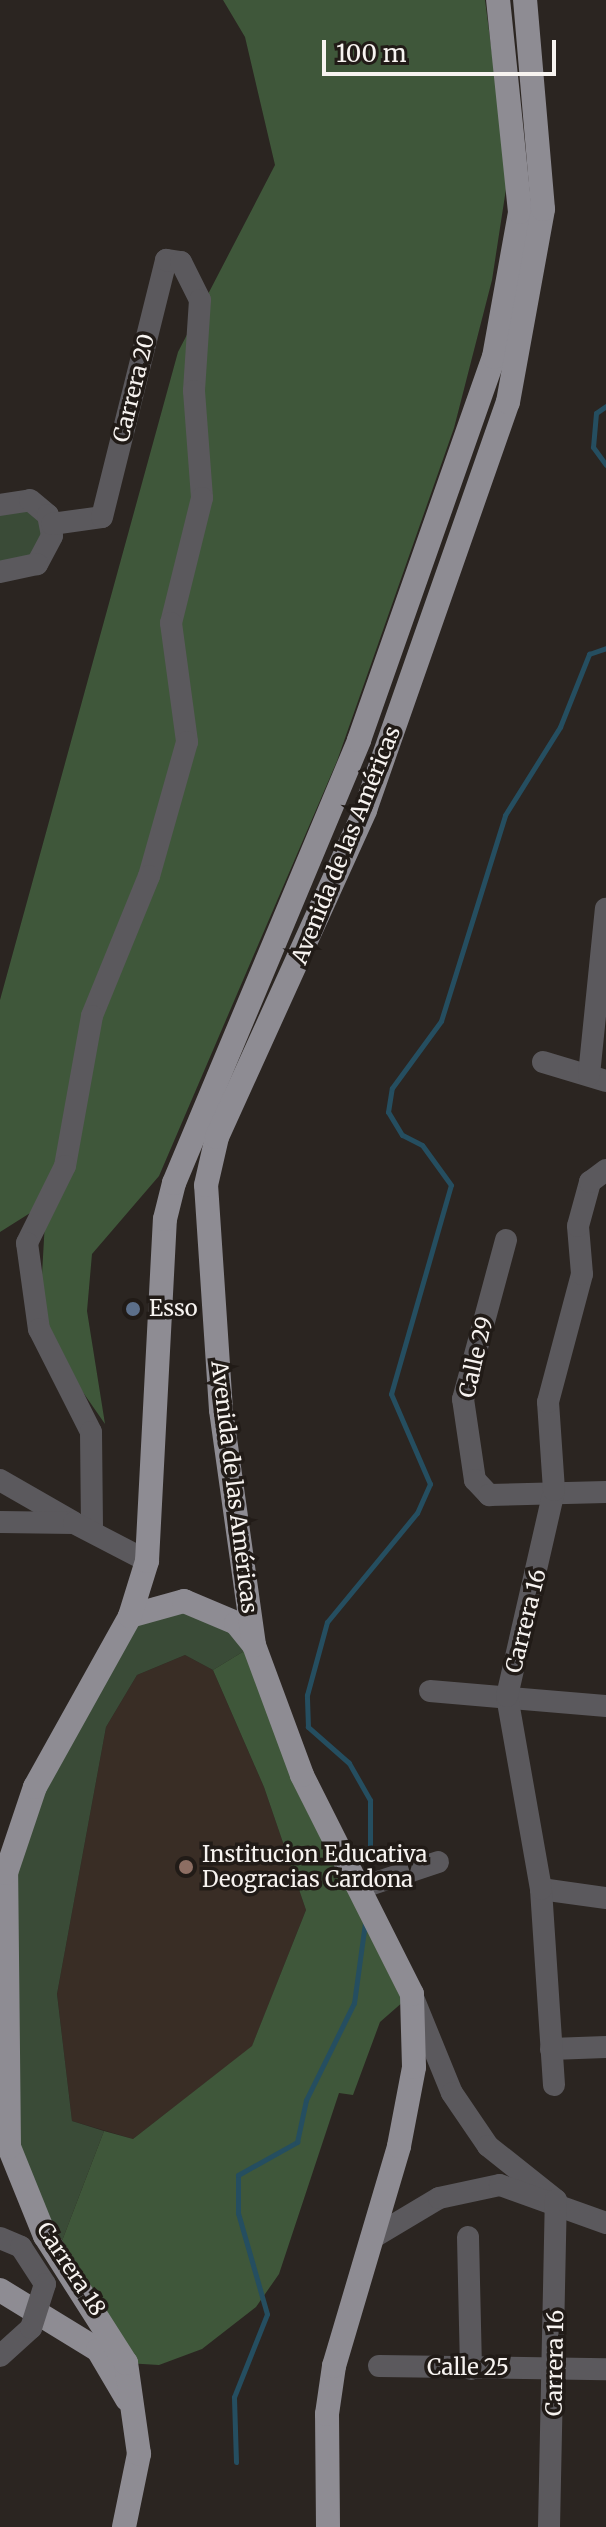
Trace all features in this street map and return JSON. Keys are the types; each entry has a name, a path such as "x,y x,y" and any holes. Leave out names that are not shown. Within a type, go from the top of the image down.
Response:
{"main road":[{"name":"Avenida de las Américas","path":"147,1561 165,1219 174,1183 359,740 494,357 516,258 519,152 498,0"},
{"name":"Avenida de las Américas","path":"254,1645 221,1410 206,1185 217,1137 365,810 508,402 543,209 525,0"},
{"name":"Carrera 18","path":"124,2527 139,2454 137,2415 126,2363 45,2236 9,2147 5,1891 14,1837 130,1616 147,1561"},
{"path":"130,1616 156,1604 198,1604 236,1623 254,1645 302,1775 363,1887 412,1994 414,2067 372,2238 332,2378 328,2527"},
{"path":"0,2173 9,2147"},
{"path":"0,2290 98,2350 137,2415"}],"street":[{"name":"Carrera 20","path":"52,524 102,517 166,260 190,269 200,300 194,391 202,498 171,623 187,742 149,876 92,1016 65,1166 27,1243 39,1329 91,1432 83,1526"},
{"path":"0,505 30,500 52,524 43,558 0,572"},
{"path":"543,1062 597,1078 606,909"},
{"name":"Carrera 16","path":"554,2085 541,1889 507,1696 554,1490 548,1402 582,1274 578,1226 590,1182 606,1170"},
{"name":"Calle 29","path":"506,1240 463,1399 475,1480 489,1495 554,1490 606,1492"},
{"path":"0,1480 147,1561"},
{"path":"0,1522 83,1526"},
{"path":"430,1691 606,1706"},
{"path":"363,1887 438,1862"},
{"path":"541,1889 606,1898"},
{"path":"412,1994 452,2093 488,2146 556,2200"},
{"path":"551,2049 606,2047"},
{"path":"372,2238 457,2191 500,2185 556,2200 606,2223"},
{"name":"Carrera 16","path":"549,2527 557,2368 556,2200"},
{"path":"468,2237 471,2369"},
{"path":"0,2356 31,2328 40,2277 7,2242"},
{"name":"Calle 25","path":"379,2366 606,2369"}],"shaded area":[{"name":"Institucion Educativa Deogracias Cardona","path":"185,1655 213,1670 264,1787 306,1910 252,2047 133,2139 72,2121 57,1994 106,1727 137,1675"}],"green space":[{"path":"223,0 485,0 508,176 492,280 454,428 337,761 159,1176 92,1254 87,1311 105,1424 39,1329 46,1203 0,1232 0,1000 178,352 275,165 245,37"},
{"path":"0,505 48,515 43,558 0,572"},
{"path":"184,1601 254,1645 213,1670 185,1655 137,1675 106,1727 57,1994 72,2121 104,2131 57,2254 18,2173 6,1873 130,1616"},
{"path":"254,1645 412,1994 380,2022 353,2095 339,2093 279,2274 256,2307 202,2349 159,2365 126,2363 57,2254 104,2131 133,2139 252,2046 306,1910 264,1787 213,1670"}],"waterway":[{"path":"606,406 596,413 593,447 606,465"},
{"path":"370,1876 370,1800 349,1763 308,1727 307,1695 327,1622 417,1513 430,1484 391,1394 451,1185 422,1145 402,1135 388,1112 392,1088 441,1021 505,815 560,727 589,654 606,648"},
{"path":"236,2462 234,2397 267,2314 238,2213 238,2175 297,2142 306,2100 354,2003 365,1923"}],"place":[{"name":"Esso","path":"133,1309"},
{"name":"Institucion Educativa Deogracias Cardona","path":"186,1867"}]}
